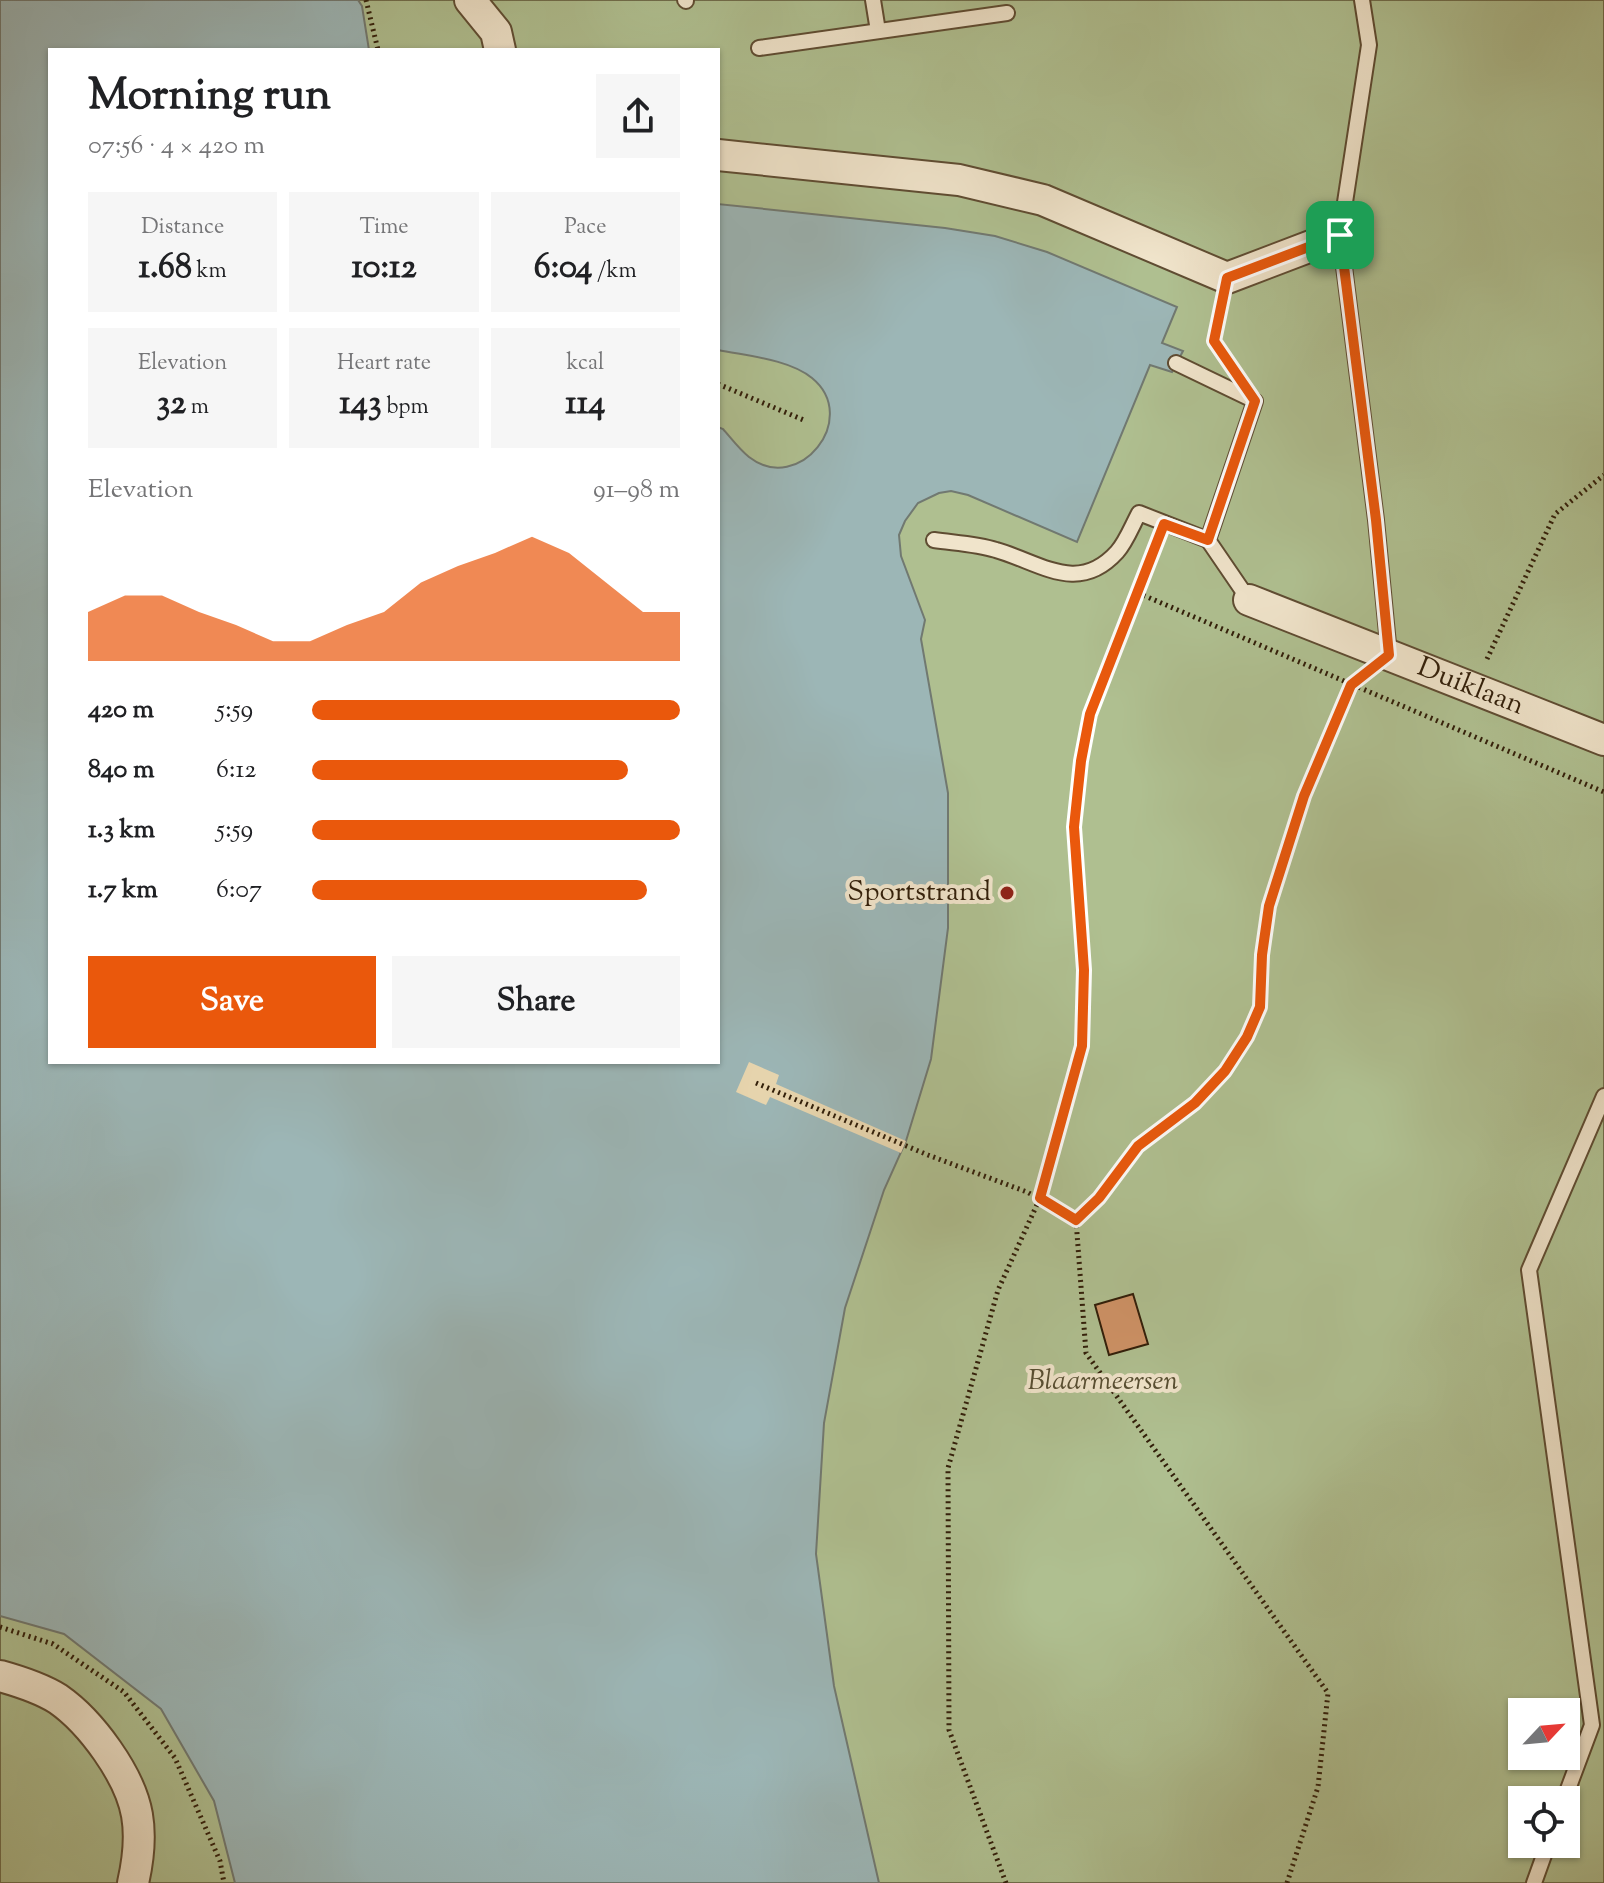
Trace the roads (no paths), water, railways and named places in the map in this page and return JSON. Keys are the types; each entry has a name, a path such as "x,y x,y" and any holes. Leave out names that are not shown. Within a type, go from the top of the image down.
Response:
{"street":[{"path":"470,0 496,32 500,48"},
{"path":"720,155 959,180 1029,196 1227,278 1340,235"},
{"name":"Duiklaan","path":"1249,600 1604,740"},
{"path":"0,1676 56,1698 92,1729 119,1769 137,1814 139,1857 133,1883"}],"lane":[{"path":"873,0 878,31"},
{"path":"1362,0 1369,45 1340,235 1376,520 1389,655"},
{"path":"759,48 1007,13"},
{"path":"1176,363 1255,401 1208,540"},
{"path":"934,540 994,549 1063,574 1081,575 1102,565 1119,551 1139,513 1208,540 1249,600"},
{"path":"1569,1786 1592,1725 1529,1270 1604,1096"},
{"path":"1534,1883 1543,1858"}],"water":[{"path":"0,0 358,0 362,6 369,48 48,48 48,1064 720,1064 720,428 749,457 768,466 787,467 804,460 818,447 827,431 830,413 825,394 803,372 767,359 720,350 720,204 995,236 1047,252 1177,307 1162,343 1183,351 1172,372 1150,365 1077,542 968,495 951,491 918,503 899,535 901,556 925,620 921,639 948,793 948,928 931,1059 906,1141 884,1190 845,1308 824,1423 816,1554 834,1686 879,1883 235,1883 214,1801 161,1709 64,1634 0,1616"}],"place":[{"name":"Sportstrand","path":"1007,893"}],"park label":[{"name":"Blaarmeersen","path":"1103,1382"}]}
